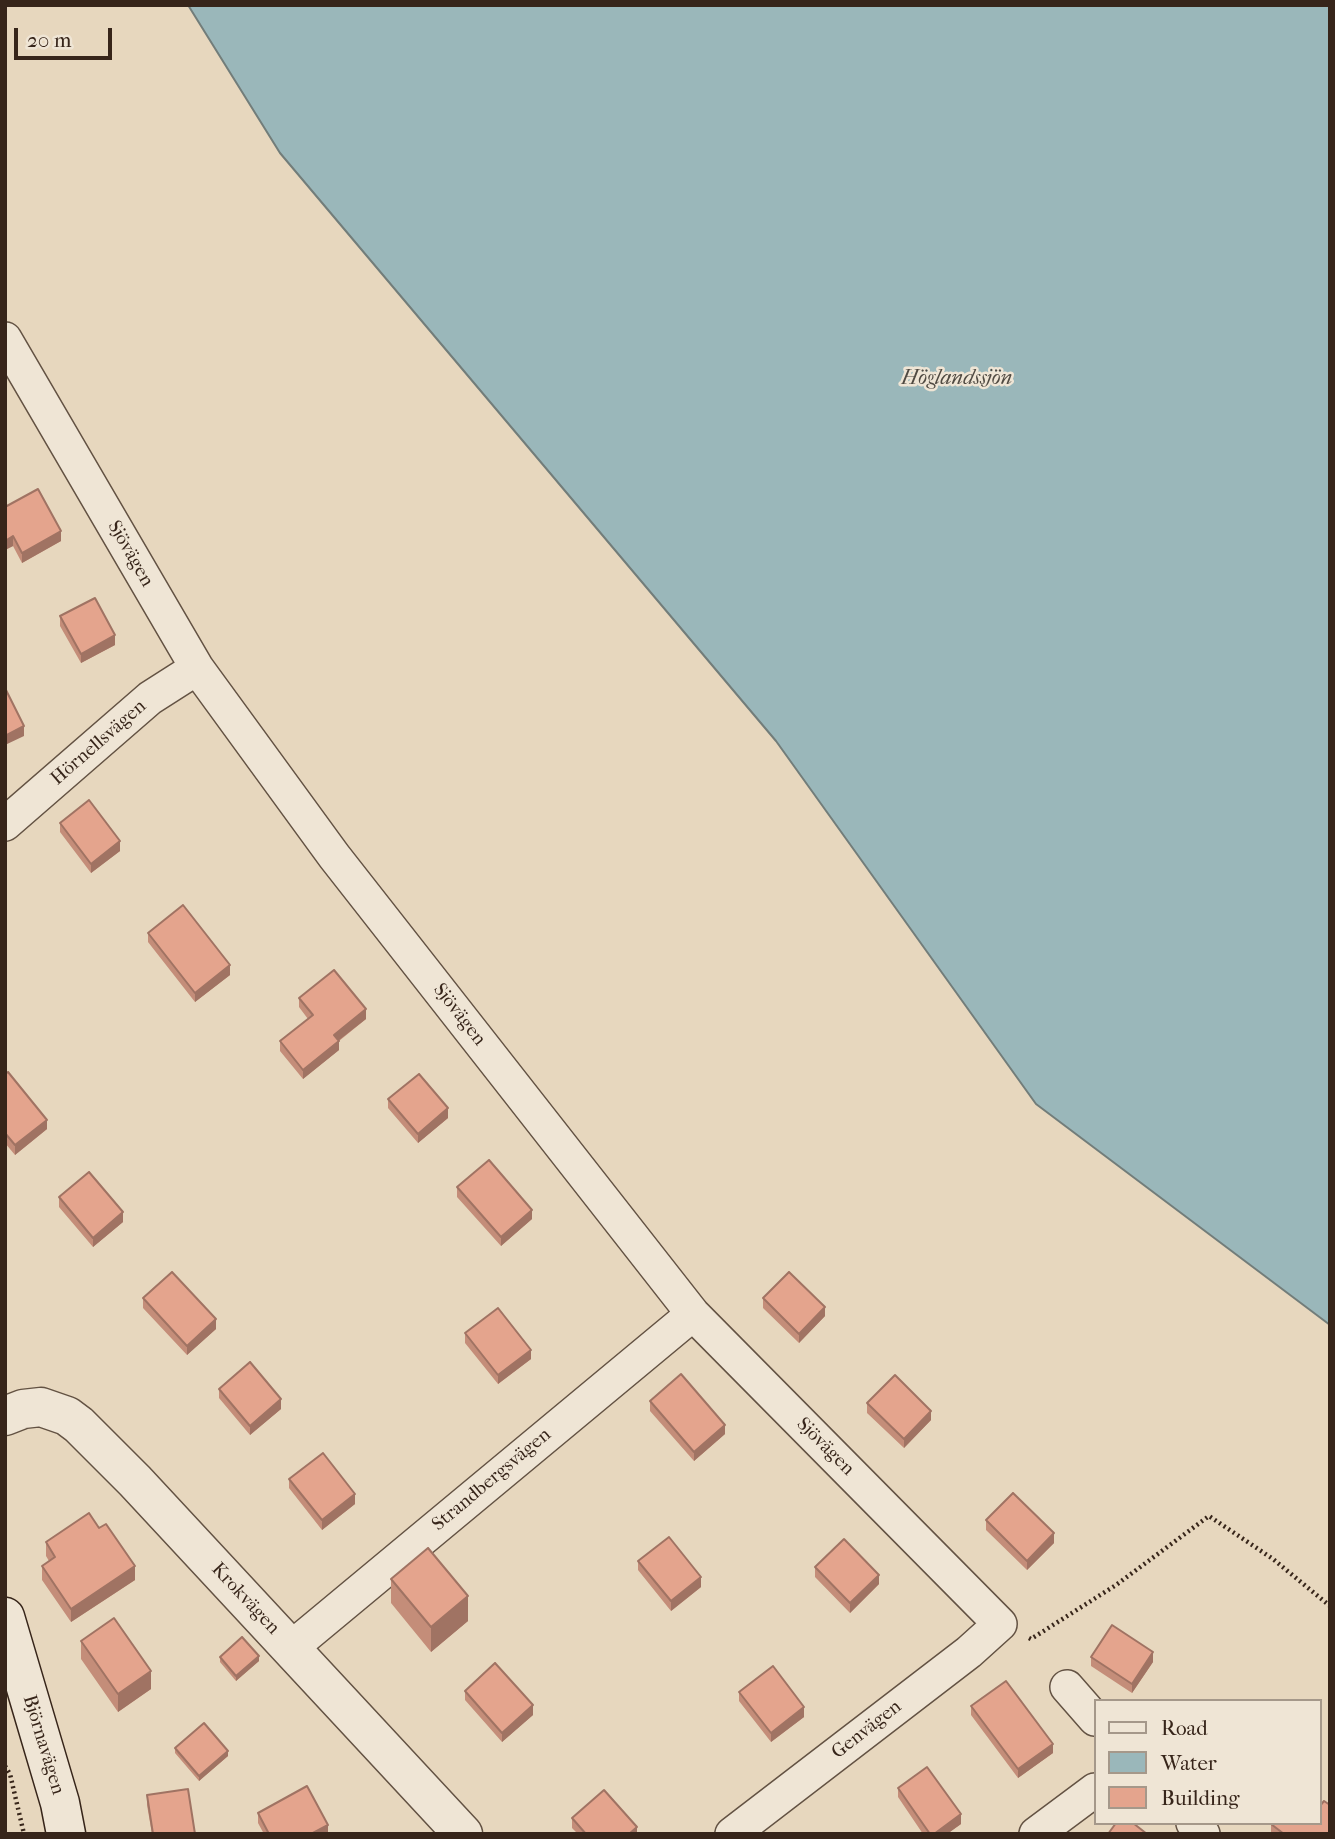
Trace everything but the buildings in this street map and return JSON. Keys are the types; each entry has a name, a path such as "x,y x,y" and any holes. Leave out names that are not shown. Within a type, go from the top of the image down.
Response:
{"street":[{"name":"Sjövägen","path":"5,339 197,668 334,856 693,1314 1000,1624"},
{"name":"Hörnellsvägen","path":"5,824 150,698 197,668"},
{"name":"Strandbergsvägen","path":"291,1648 693,1314"},
{"name":"Krokvägen","path":"5,1416 23,1409 41,1407 67,1416 79,1424 463,1834"},
{"name":"Genvägen","path":"732,1834 969,1651 1000,1624"},
{"name":"Björnavägen","path":"9,1642 60,1803 66,1834"},
{"path":"1067,1687 1094,1718"},
{"path":"1036,1834 1094,1791"}],"path":[{"path":"1000,1624 1031,1639 1116,1585 1209,1516 1273,1559 1330,1606"},
{"path":"5,1766 10,1774 24,1834"}],"water":[{"name":"Höglandssjön","path":"188,5 1330,5 1330,1325 1036,1104 776,741 280,153"}]}
